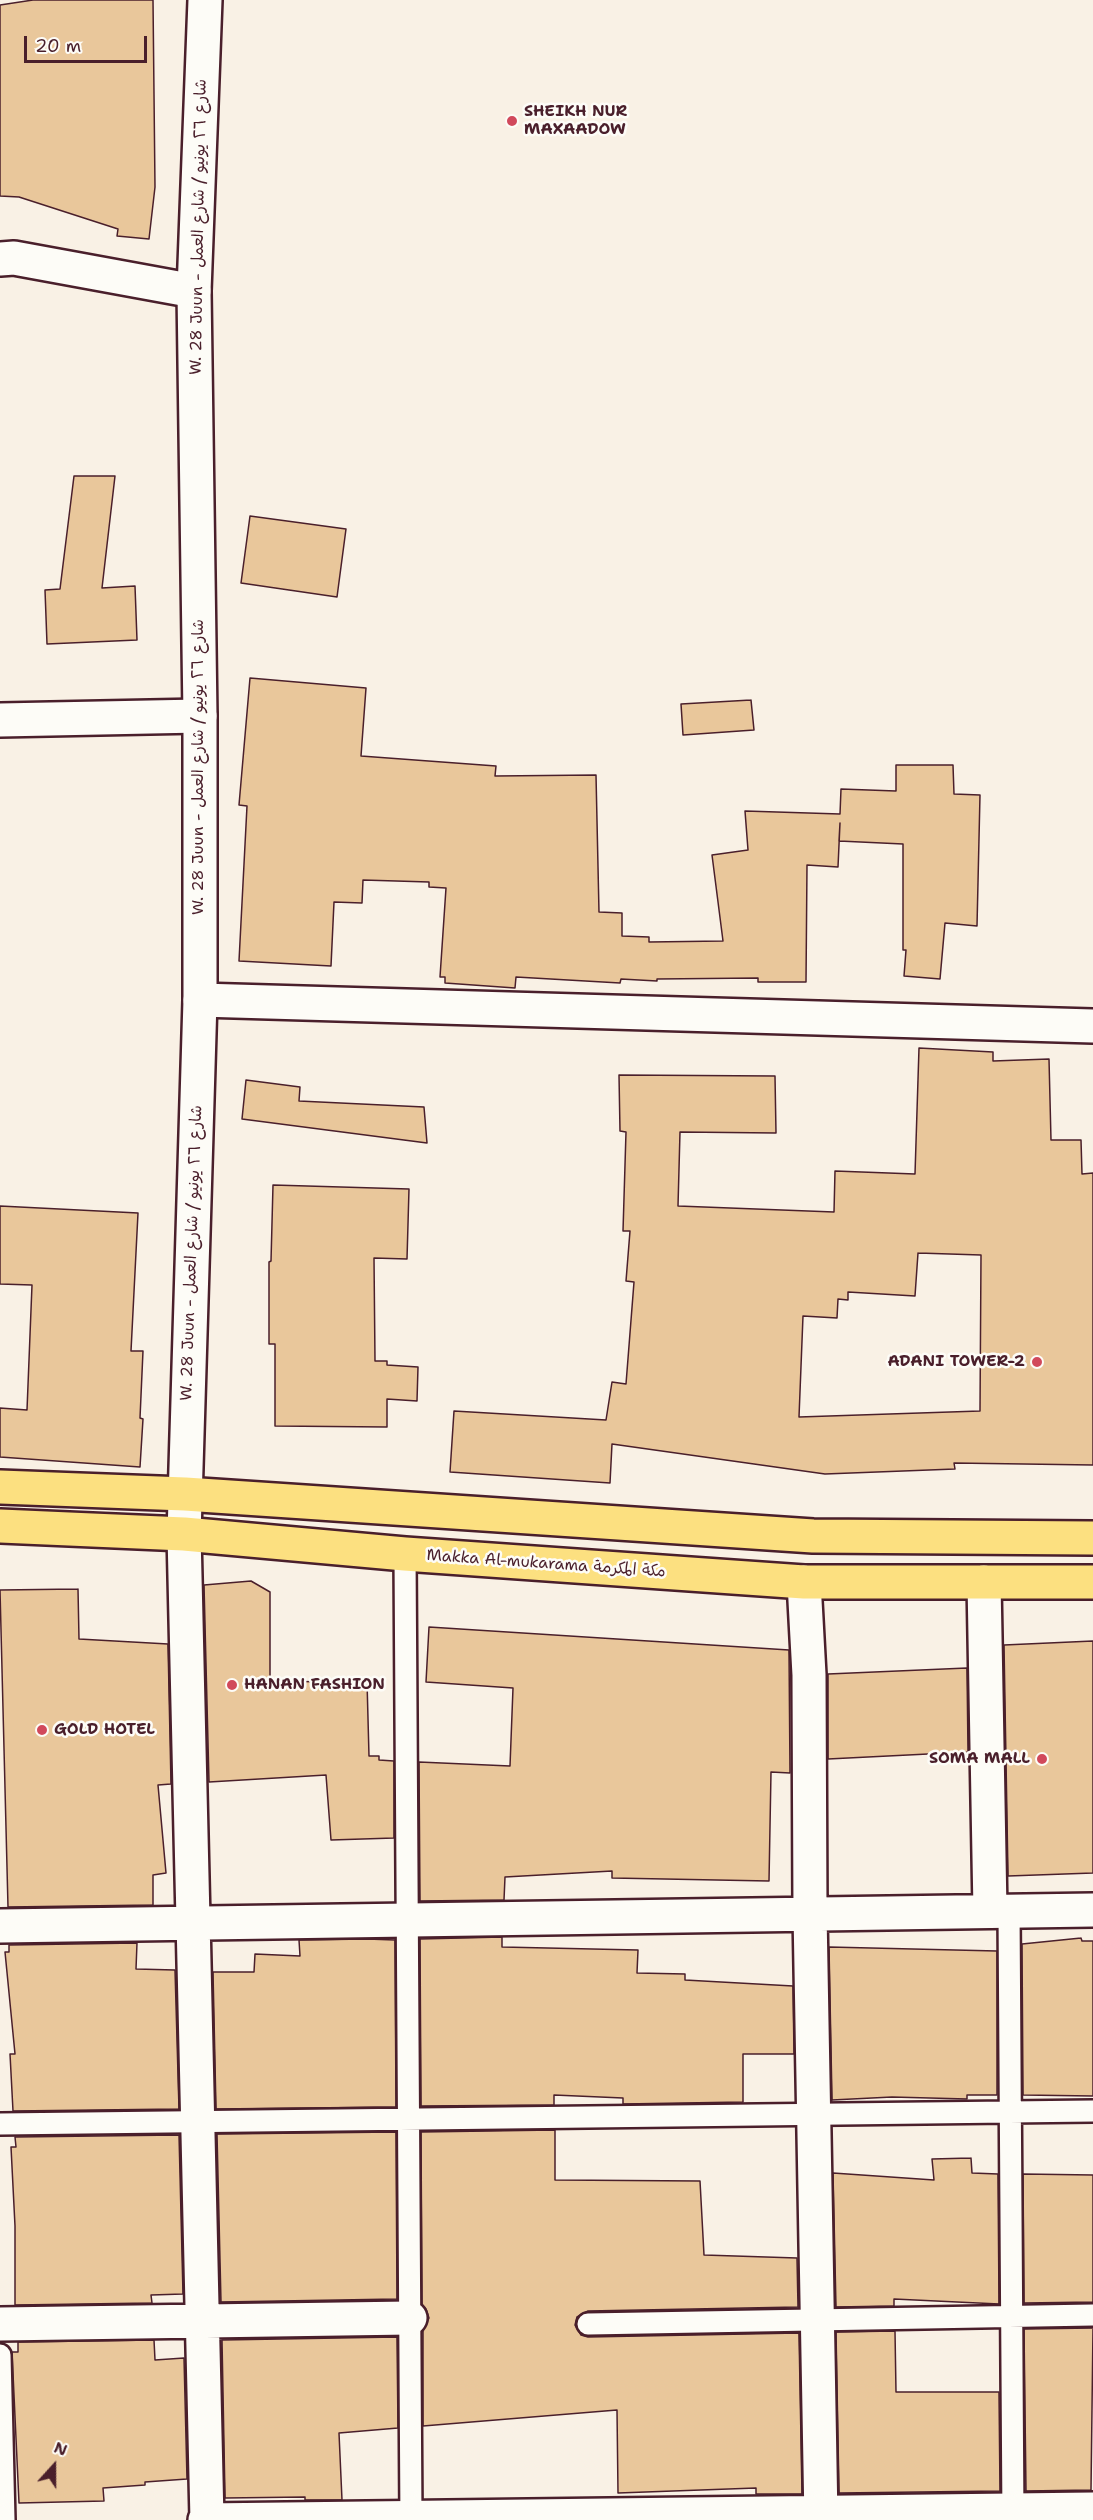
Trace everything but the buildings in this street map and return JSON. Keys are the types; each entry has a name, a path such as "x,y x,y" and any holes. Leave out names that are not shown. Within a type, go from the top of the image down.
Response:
{"highway":[{"path":"0,1486 185,1494 813,1536 1093,1538"},
{"name":"Makka Al-mukarama مكة المكرمة","path":"0,1526 184,1534 405,1554 804,1582 1093,1582"}],"street":[{"name":"W. 28 Juun - شارع ٢٦ يونيو / شارع العمل","path":"205,0 194,291 200,716 200,1000 184,1534 206,2520"},
{"path":"0,259 14,258 194,291"},
{"path":"0,720 200,716"},
{"path":"200,1000 1093,1026"},
{"path":"804,1582 809,1675 810,1913 821,2516"},
{"path":"984,1582 1000,1910"},
{"path":"0,1926 193,1925 1093,1910"},
{"path":"0,2324 410,2318"},
{"path":"206,2520 1012,2515 1093,2509"}],"lane":[{"path":"405,1554 411,2519"},
{"path":"1000,1910 1010,2112 1012,2515"},
{"path":"0,2124 1093,2112"},
{"path":"588,2324 1093,2315"},
{"path":"0,2355 4,2520"}],"place":[{"name":"SHEIKH NUR MAXAADOW","path":"512,121"},
{"name":"ADANI TOWER-2","path":"1037,1362"},
{"name":"HANAN FASHION","path":"232,1685"},
{"name":"GOLD HOTEL","path":"42,1730"},
{"name":"SOMA MALL","path":"1042,1759"}]}
